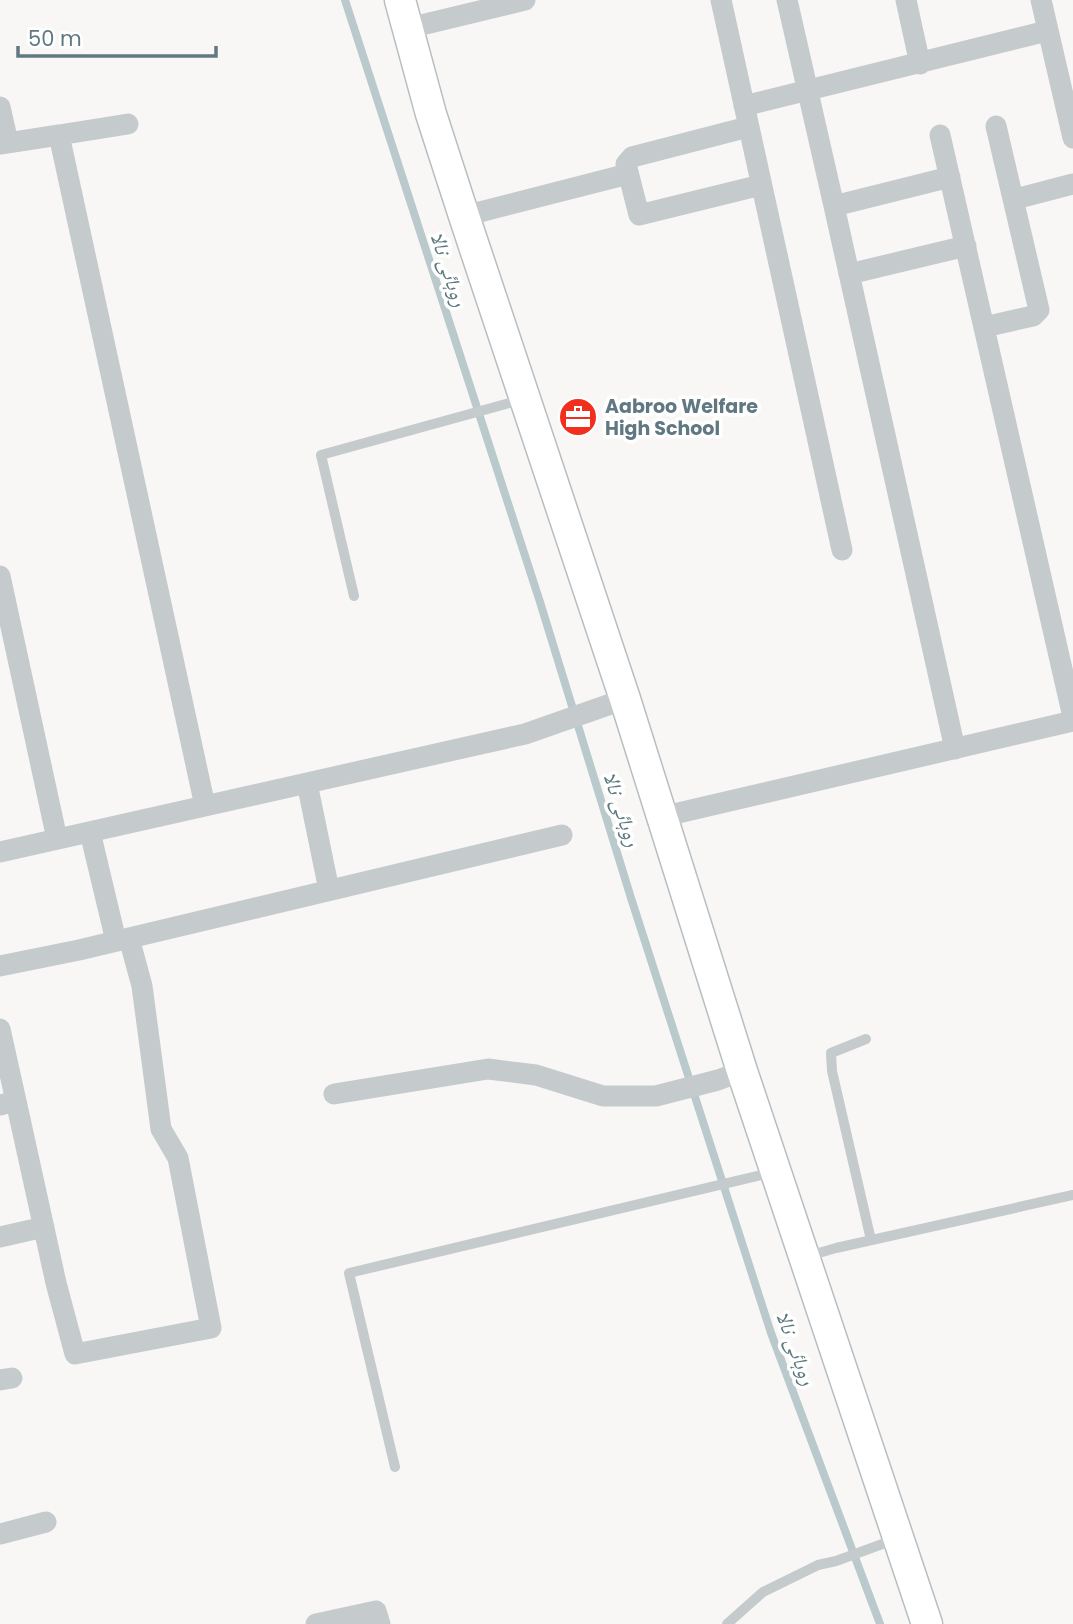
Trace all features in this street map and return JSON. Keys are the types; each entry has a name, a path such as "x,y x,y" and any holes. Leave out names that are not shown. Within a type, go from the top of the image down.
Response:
{"street":[{"path":"400,0 432,114 520,400 617,702 661,817 730,1076 805,1257 892,1540 927,1624"},
{"path":"409,28 525,0"},
{"path":"720,0 842,550"},
{"path":"788,0 955,748"},
{"path":"906,0 920,64"},
{"path":"1041,0 1073,138"},
{"path":"744,106 1047,31"},
{"path":"0,107 4,143 128,124"},
{"path":"984,327 1033,316 1039,310 996,126"},
{"path":"748,127 632,157 626,164 628,174 639,215 761,185"},
{"path":"59,135 205,806"},
{"path":"661,817 1073,719 940,135"},
{"path":"464,216 628,174"},
{"path":"834,206 950,177"},
{"path":"1015,199 1073,184"},
{"path":"849,274 966,246"},
{"path":"0,576 57,839"},
{"path":"0,852 525,734 617,702"},
{"path":"307,783 329,890"},
{"path":"0,1029 8,1103 44,1227 75,1354 211,1328 178,1158 161,1129 142,986 122,939 90,832"},
{"path":"0,966 562,835"},
{"path":"334,1094 488,1069 536,1075 603,1096 656,1096 730,1076"},
{"path":"0,1237 44,1227"},
{"path":"0,1534 46,1522"},
{"path":"316,1624 376,1611 380,1624"}],"lane":[{"path":"354,596 321,455 520,400"},
{"path":"866,1039 831,1053 832,1071 871,1240"},
{"path":"394,1468 349,1273 770,1173"},
{"path":"805,1257 1073,1195"},
{"path":"727,1624 763,1592 818,1565 892,1540"}],"waterway":[{"name":"روہائی نالا","path":"345,0 540,602 631,898 771,1333 880,1624"}],"place":[{"name":"Aabroo Welfare High School","path":"578,417"}]}
